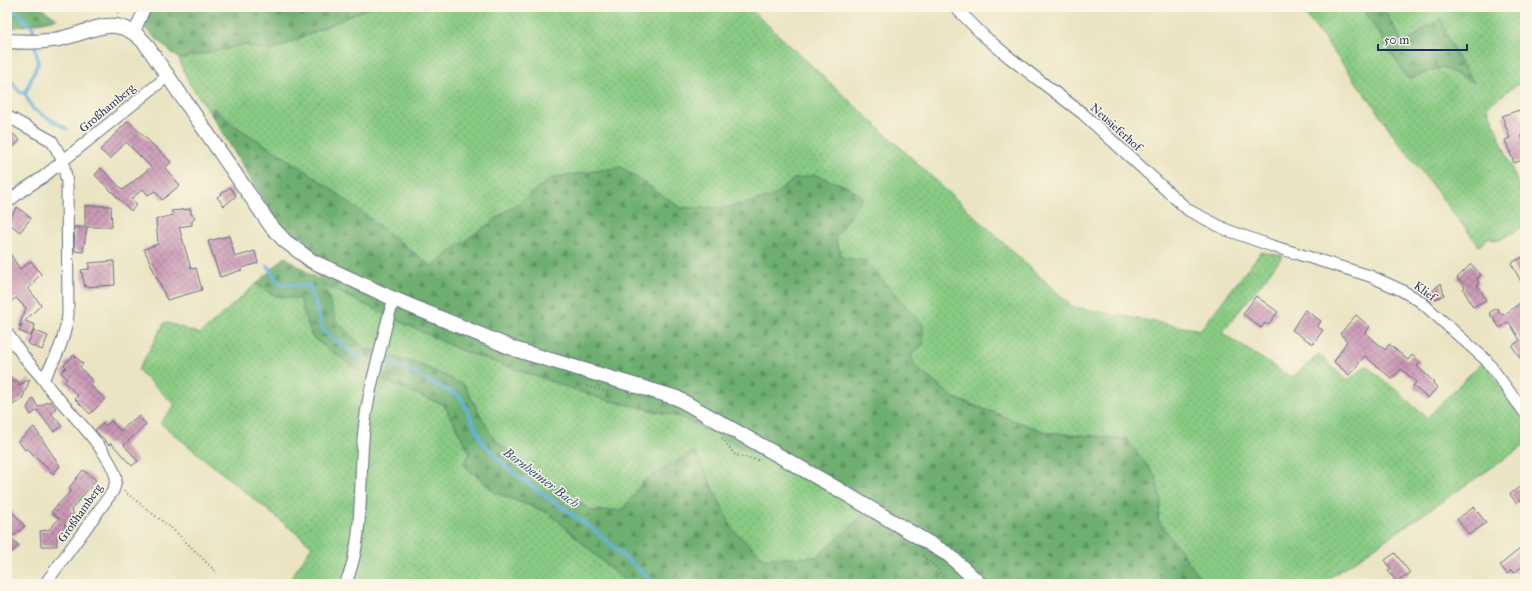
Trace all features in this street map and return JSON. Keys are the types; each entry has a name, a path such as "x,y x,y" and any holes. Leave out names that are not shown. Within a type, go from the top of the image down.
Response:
{"street":[{"path":"134,33 145,7"},
{"name":"Neusieferhof","path":"955,7 984,36 1010,58 1082,113 1188,210 1227,230 1272,246"},
{"path":"7,40 42,42 104,26 120,26 134,33 145,43 169,75 271,226 285,242 312,261 394,299 517,350 677,398 831,485 949,555 980,584"},
{"name":"Großhamberg","path":"7,203 20,192 43,177 169,75"},
{"path":"7,116 52,141 63,161 67,183 68,315 66,330 56,359 43,379"},
{"name":"Klief","path":"1272,246 1370,276 1401,290 1420,301 1486,360 1525,413"},
{"path":"345,584 351,571 357,540 363,439 371,385 394,299"},
{"name":"Großhamberg","path":"7,333 50,389 104,452 113,468 116,481 113,491 45,584"}],"path":[{"path":"116,481 126,493 176,532 217,573"}],"green space":[{"path":"7,7 40,7 57,19 7,29"},
{"path":"151,7 370,7 271,51 243,45 179,59 141,25"},
{"path":"370,7 748,7 1073,307 1200,330 1261,252 1283,256 1222,333 1292,378 1319,354 1347,381 1366,366 1427,418 1483,361 1525,423 1525,445 1325,581 1327,584 1205,584 1158,520 1161,502 1126,439 1045,432 954,398 914,366 911,354 866,261 843,258 835,238 863,197 794,179 772,197 725,208 681,208 621,167 552,178 431,266 334,191 297,165 235,126 214,108 211,114 189,83 179,59 243,45 271,51"},
{"path":"1300,7 1362,7 1408,79 1442,67 1474,83 1457,58 1440,18 1404,44 1382,7 1525,7 1525,79 1487,106 1525,201 1525,226 1497,241 1488,238 1479,246 1394,136 1374,106"},
{"path":"1362,7 1382,7 1404,44 1440,18 1457,58 1475,83 1442,67 1408,79"},
{"path":"213,108 235,126 297,165 334,191 431,266 552,178 621,167 681,208 725,208 772,197 794,179 815,175 846,186 863,197 835,238 842,258 866,261 923,325 923,345 911,354 914,366 954,398 1045,432 1126,439 1156,476 1161,502 1158,520 1205,584 628,584 549,513 496,493 463,465 470,453 444,405 356,369 312,337 300,299 275,296 256,284 285,257 323,283 286,237 211,114","holes":["324,285 460,350 602,399 681,417 743,448 873,505 817,557 764,558 733,530 695,451 645,480 622,510 593,511 543,481 493,438 464,385 419,364 365,349 336,320"]},
{"path":"256,284 275,296 300,299 312,337 356,369 444,405 470,453 463,464 496,493 549,513 628,584 287,584 312,546 160,423 175,405 138,370 165,322 200,334"},
{"path":"324,285 460,350 602,399 681,417 743,448 873,505 817,557 764,558 733,530 695,451 645,480 622,510 593,511 543,481 493,438 464,385 419,364 365,349 336,320"}],"building":[{"path":"1519,110 1525,126 1525,133 1521,135 1525,145 1525,159 1514,163 1505,140 1510,138 1502,116"},
{"path":"128,121 171,162 165,168 180,185 162,200 155,191 148,195 143,189 131,199 137,204 131,211 95,175 101,168 123,190 151,167 126,142 110,159 100,150"},
{"path":"7,129 20,140 7,154"},
{"path":"230,187 236,196 224,206 217,197"},
{"path":"85,206 111,206 112,227 87,227 83,252 75,251 74,227 85,227"},
{"path":"17,207 31,218 20,232 7,222"},
{"path":"191,209 191,214 195,217 192,221 192,225 179,227 191,269 196,268 202,290 167,300 144,249 158,244 156,219 174,215 171,211"},
{"path":"229,236 235,257 255,251 258,263 220,277 208,241"},
{"path":"7,249 20,269 31,261 41,274 34,281 35,283 28,288 41,305 25,321 35,325 31,336 19,331 26,308 16,298 7,304"},
{"path":"1525,256 1525,289 1511,263"},
{"path":"114,261 115,285 85,287 81,270 89,269 89,263"},
{"path":"1471,264 1481,275 1477,279 1479,283 1477,284 1486,300 1473,307 1463,289 1465,287 1457,278"},
{"path":"1441,283 1444,295 1431,301 1426,297"},
{"path":"1256,296 1278,312 1268,325 1265,323 1261,328 1243,314"},
{"path":"1520,303 1522,306 1525,305 1525,365 1512,346 1520,340 1509,322 1500,328 1489,313 1497,308 1501,314 1503,313 1504,315"},
{"path":"1305,310 1321,321 1317,327 1323,330 1313,344 1292,330"},
{"path":"1356,315 1370,327 1365,332 1385,350 1389,344 1408,360 1412,355 1420,362 1417,366 1434,382 1433,383 1437,387 1428,398 1413,386 1416,382 1401,369 1392,379 1365,356 1349,375 1334,362 1347,341 1340,334"},
{"path":"34,330 48,336 42,350 28,344"},
{"path":"74,355 83,364 80,367 93,382 90,385 105,399 90,414 75,399 78,396 64,382 67,379 61,372 66,367 64,365"},
{"path":"7,370 14,382 17,380 20,385 30,379 22,399 11,406 7,400"},
{"path":"33,398 38,407 50,401 56,408 51,413 62,426 54,432 37,410 31,415 27,408"},
{"path":"138,416 146,424 124,445 138,461 132,466 111,443 109,445 95,430 103,423 105,426 111,421 120,431"},
{"path":"34,427 60,466 53,474 27,448 25,450 18,441"},
{"path":"83,470 96,480 71,510 74,513 64,524 66,526 57,536 57,546 41,546 40,531 48,530 59,519 51,512 71,491 69,488"},
{"path":"1525,483 1525,497 1516,503 1510,494"},
{"path":"7,506 25,526 14,536 7,528"},
{"path":"1474,507 1486,523 1469,535 1457,519"},
{"path":"12,538 19,546 11,553 7,549 7,543"},
{"path":"1521,548 1525,554 1525,564 1514,573 1511,570 1507,574 1500,565"},
{"path":"1395,553 1410,573 1397,582 1388,571 1391,569 1385,560"}],"waterway":[{"name":"Bornheimer Bach","path":"11,7 33,28 34,39"},
{"name":"Bornheimer Bach","path":"35,45 38,63 25,94 33,109 67,129"},
{"path":"7,76 20,92 25,94"},
{"name":"Bornheimer Bach","path":"268,266 279,284 310,286 323,331 358,357 366,359"},
{"name":"Bornheimer Bach","path":"383,363 404,368 461,397 482,442 508,469 598,533 655,584"}]}
